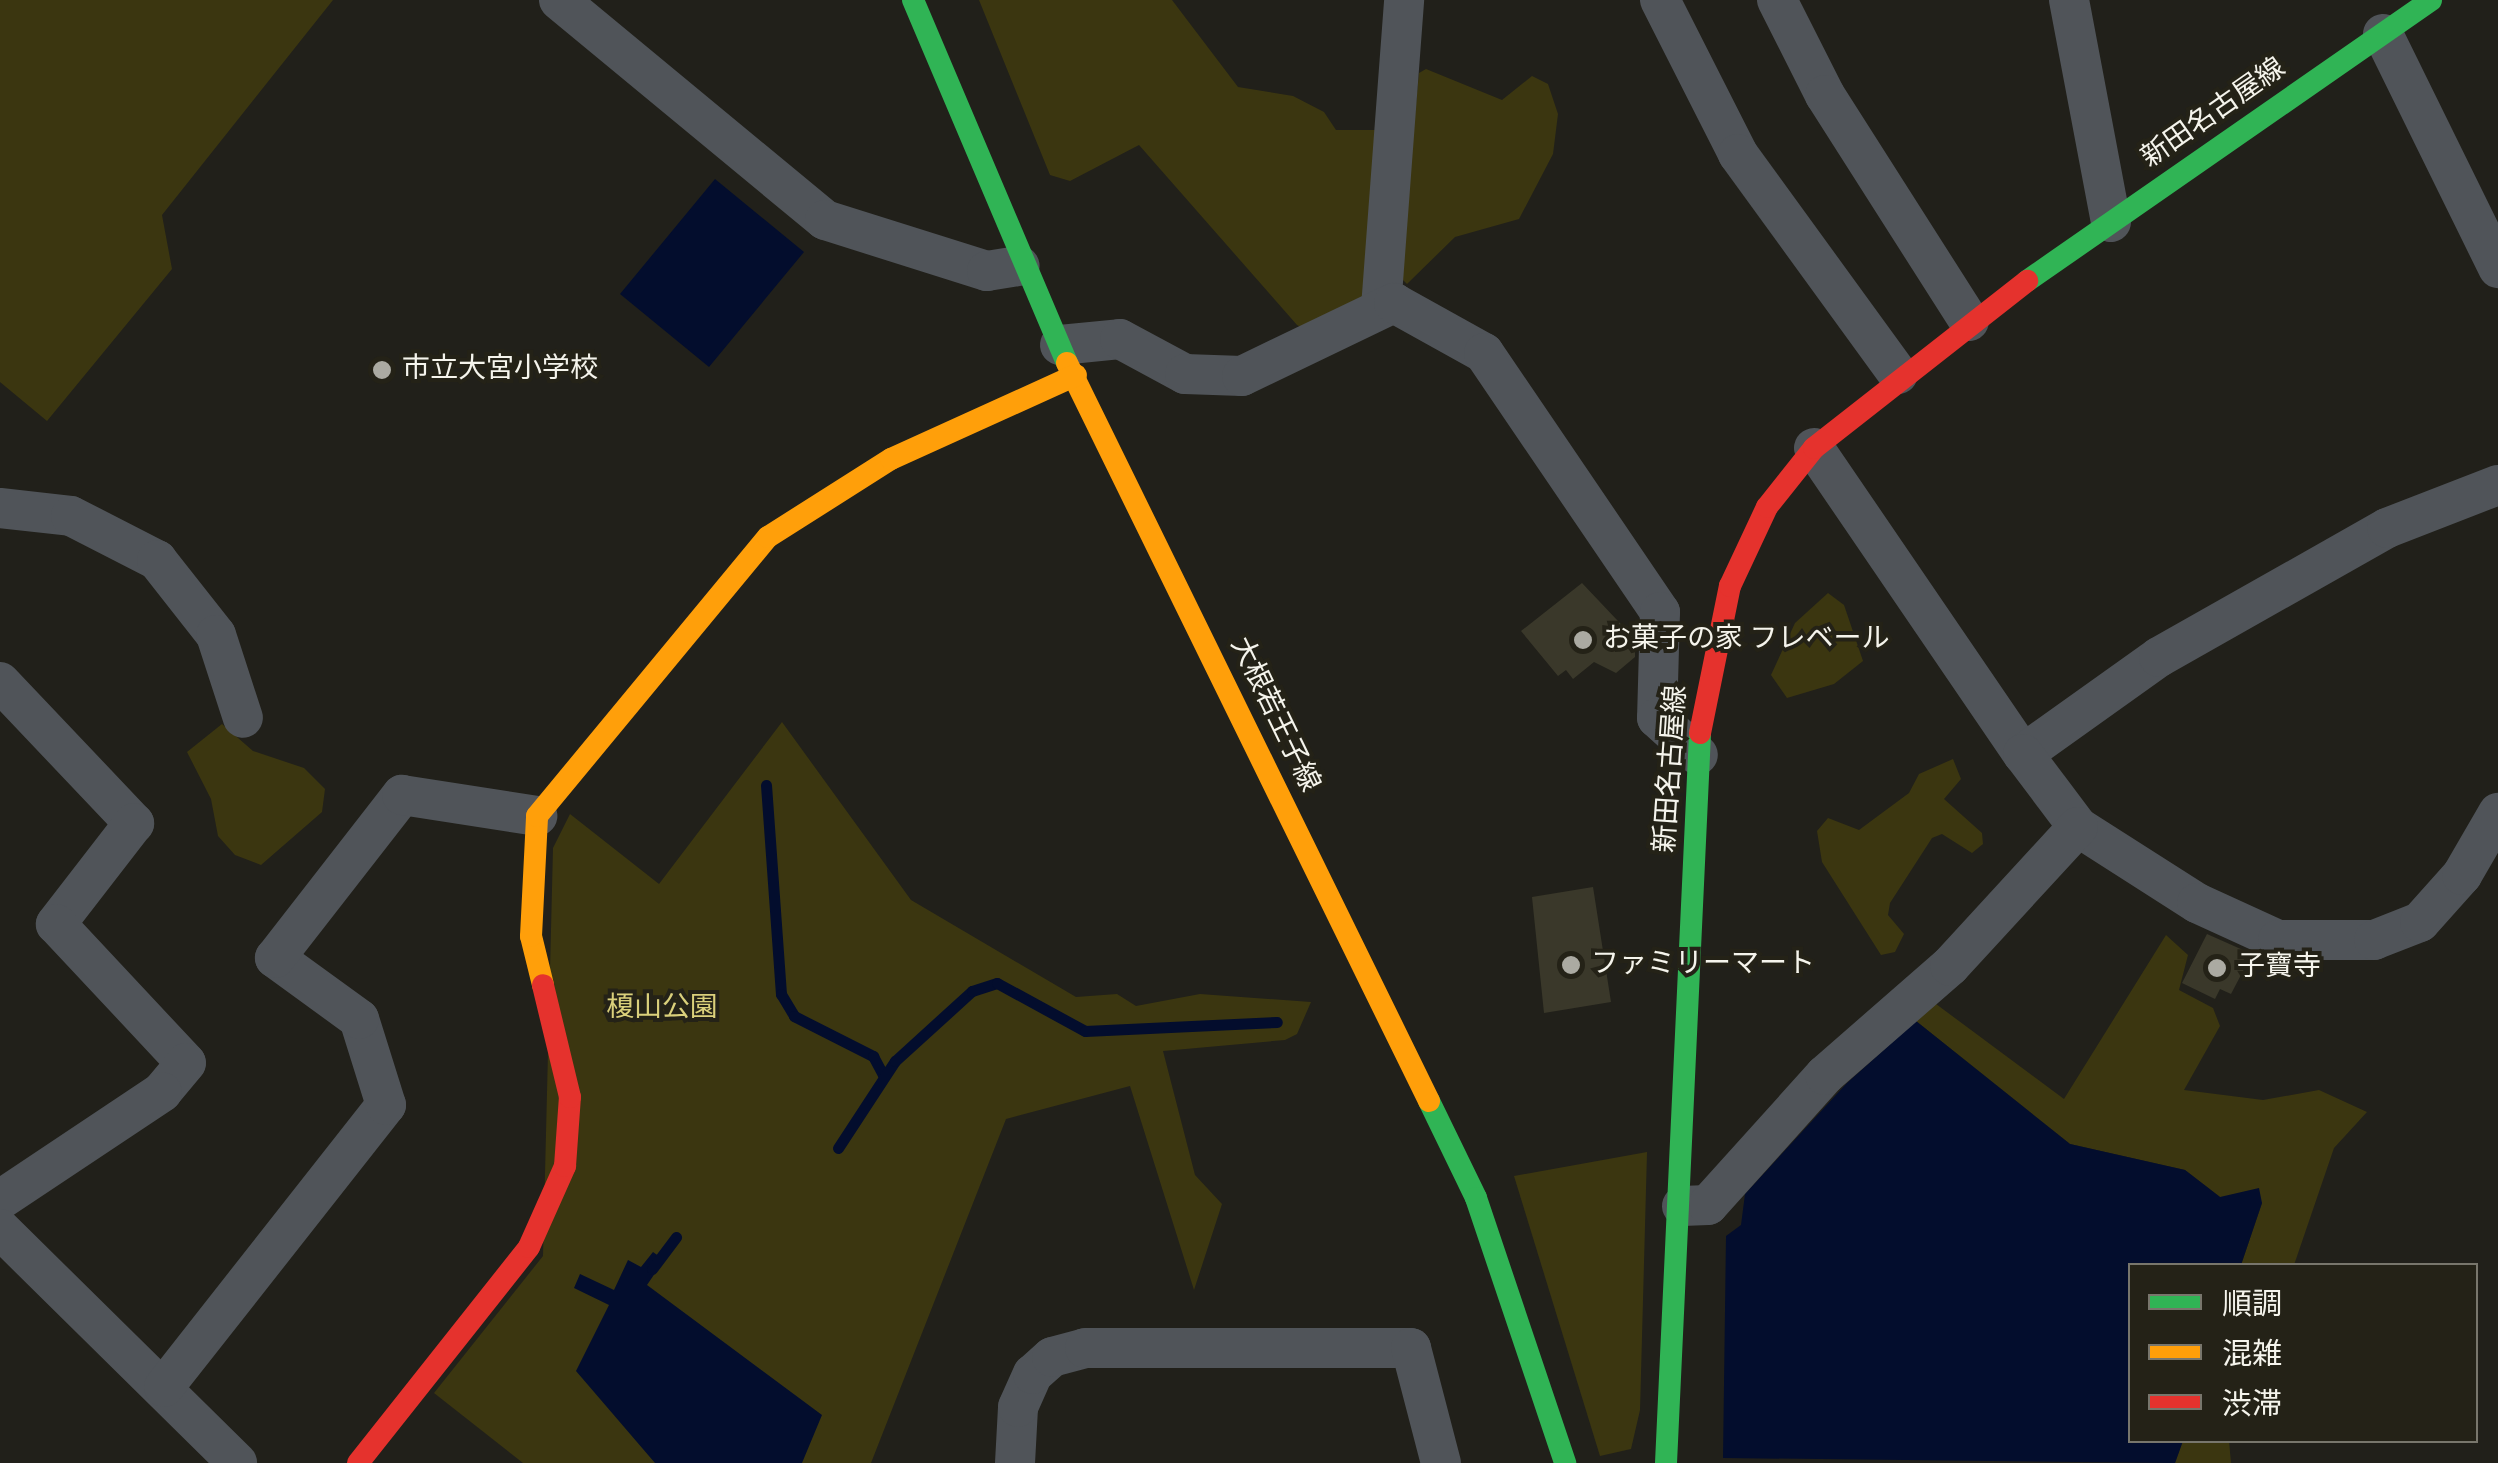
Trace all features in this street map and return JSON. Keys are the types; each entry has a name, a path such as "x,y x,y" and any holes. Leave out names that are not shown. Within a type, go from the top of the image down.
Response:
{"street":[{"path":"559,0 824,220 988,271 1020,266"},
{"name":"大根若王子線","path":"912,0 1020,266 1476,1198 1564,1463"},
{"path":"1382,308 1404,0"},
{"path":"1660,0 1738,154 1898,374"},
{"path":"1777,0 1825,95 1968,321"},
{"path":"2068,0 2111,222"},
{"name":"新田名古屋線","path":"1666,1463 1682,1206 1701,705 1730,586 1767,507 1814,448 1898,374 1968,321 2432,0"},
{"path":"2383,34 2498,268"},
{"path":"358,1463 529,1247 565,1166 570,1096 531,936 537,816 768,537 891,459 1068,360 1120,339 1186,374 1242,376 1394,303 1484,353 1660,612 1657,718 1698,755"},
{"path":"1814,448 2023,754 2078,826 2197,902 2278,940 2374,940 2420,922 2462,875 2498,813"},
{"path":"2023,754 2159,657 2386,528 2498,485"},
{"path":"0,508 71,516 157,560 216,635 243,718"},
{"path":"0,682 134,823 56,924 186,1063 162,1092 0,1200"},
{"path":"164,1387 386,1105 359,1019 275,958 402,795 537,816"},
{"path":"1682,1206 1708,1205 1825,1075 1950,966 2078,826"},
{"path":"0,1230 164,1387 237,1463"},
{"path":"1015,1463 1018,1407 1033,1374 1052,1357 1085,1348 1411,1348 1441,1463"}],"green space":[{"path":"0,0 333,0 162,215 172,269 47,421 0,382"},
{"path":"979,0 1172,0 1238,87 1293,96 1324,112 1336,130 1391,130 1371,307 1310,332 1297,325 1139,145 1070,181 1050,175"},
{"path":"1426,69 1502,100 1532,76 1548,84 1558,114 1553,154 1519,219 1455,237 1407,284 1399,276 1419,73"},
{"path":"1828,593 1844,605 1863,661 1834,684 1787,698 1771,675 1795,623"},
{"name":"榎山公園","path":"782,722 911,900 1076,997 1117,994 1136,1006 1200,994 1311,1002 1297,1034 1285,1040 1163,1051 1195,1175 1222,1204 1194,1290 1130,1086 1006,1119 871,1463 523,1463 434,1393 543,1256 553,848 570,814 659,884"},
{"path":"222,724 253,751 304,768 325,789 322,812 261,865 235,855 218,836 211,799 187,752"},
{"path":"1953,759 1961,779 1944,799 1982,833 1983,844 1972,853 1942,834 1932,838 1890,903 1888,915 1904,934 1895,952 1881,955 1822,862 1817,831 1828,818 1859,830 1909,793 1919,774"},
{"path":"2166,935 2188,955 2179,990 2213,1008 2220,1026 2184,1090 2263,1100 2319,1090 2367,1112 2334,1148 2295,1263 2242,1263 2262,1203 2220,1197 2185,1170 2070,1144 1916,1021 1932,1001 2064,1099"},
{"path":"1647,1152 1640,1410 1631,1449 1600,1456 1514,1176"},
{"path":"2182,1443 2229,1443 2231,1463 2175,1463"}],"water":[{"path":"715,179 804,252 709,367 620,294"},
{"path":"1916,1021 2070,1144 2185,1170 2220,1197 2259,1188 2262,1203 2242,1263 2128,1263 2128,1443 2182,1443 2175,1463 1723,1458 1726,1236 1741,1225 1745,1194 1847,1083"},
{"path":"653,1252 664,1260 647,1285 822,1415 802,1463 655,1463 576,1371 609,1305 574,1288 580,1274 614,1290 628,1260 641,1267"}],"building":[{"name":"お菓子の家 フレベール","path":"1582,583 1635,639 1635,657 1616,673 1594,662 1573,679 1566,670 1558,676 1521,631"},
{"name":"ファミリーマート","path":"1593,887 1611,1002 1544,1013 1532,897"},
{"name":"子寶寺","path":"2207,934 2252,954 2231,994 2220,989 2215,999 2182,983"}],"waterway":[{"path":"766,785 781,994 794,1016 873,1056 883,1075"},
{"path":"838,1148 895,1061 972,991 997,983 1085,1031 1277,1022"},
{"path":"652,1269 676,1237"}],"traffic: fast":[{"path":"913,0 1067,363"},
{"path":"2027,281 2431,0"},
{"path":"1666,1463 1700,733"},
{"path":"1429,1101 1476,1198 1565,1463"}],"traffic: slow":[{"path":"1067,363 1429,1101"},
{"path":"543,985 531,936 537,816 768,537 891,459 1076,375"}],"traffic: jam":[{"path":"1700,733 1730,586 1767,507 1814,448 2027,281"},
{"path":"358,1463 529,1247 565,1166 570,1097 543,985"}],"place":[{"name":"市立大宮小学校","path":"382,370"},
{"name":"お菓子の家 フレベール","path":"1583,640"},
{"name":"ファミリーマート","path":"1571,965"},
{"name":"子寶寺","path":"2217,968"}]}
